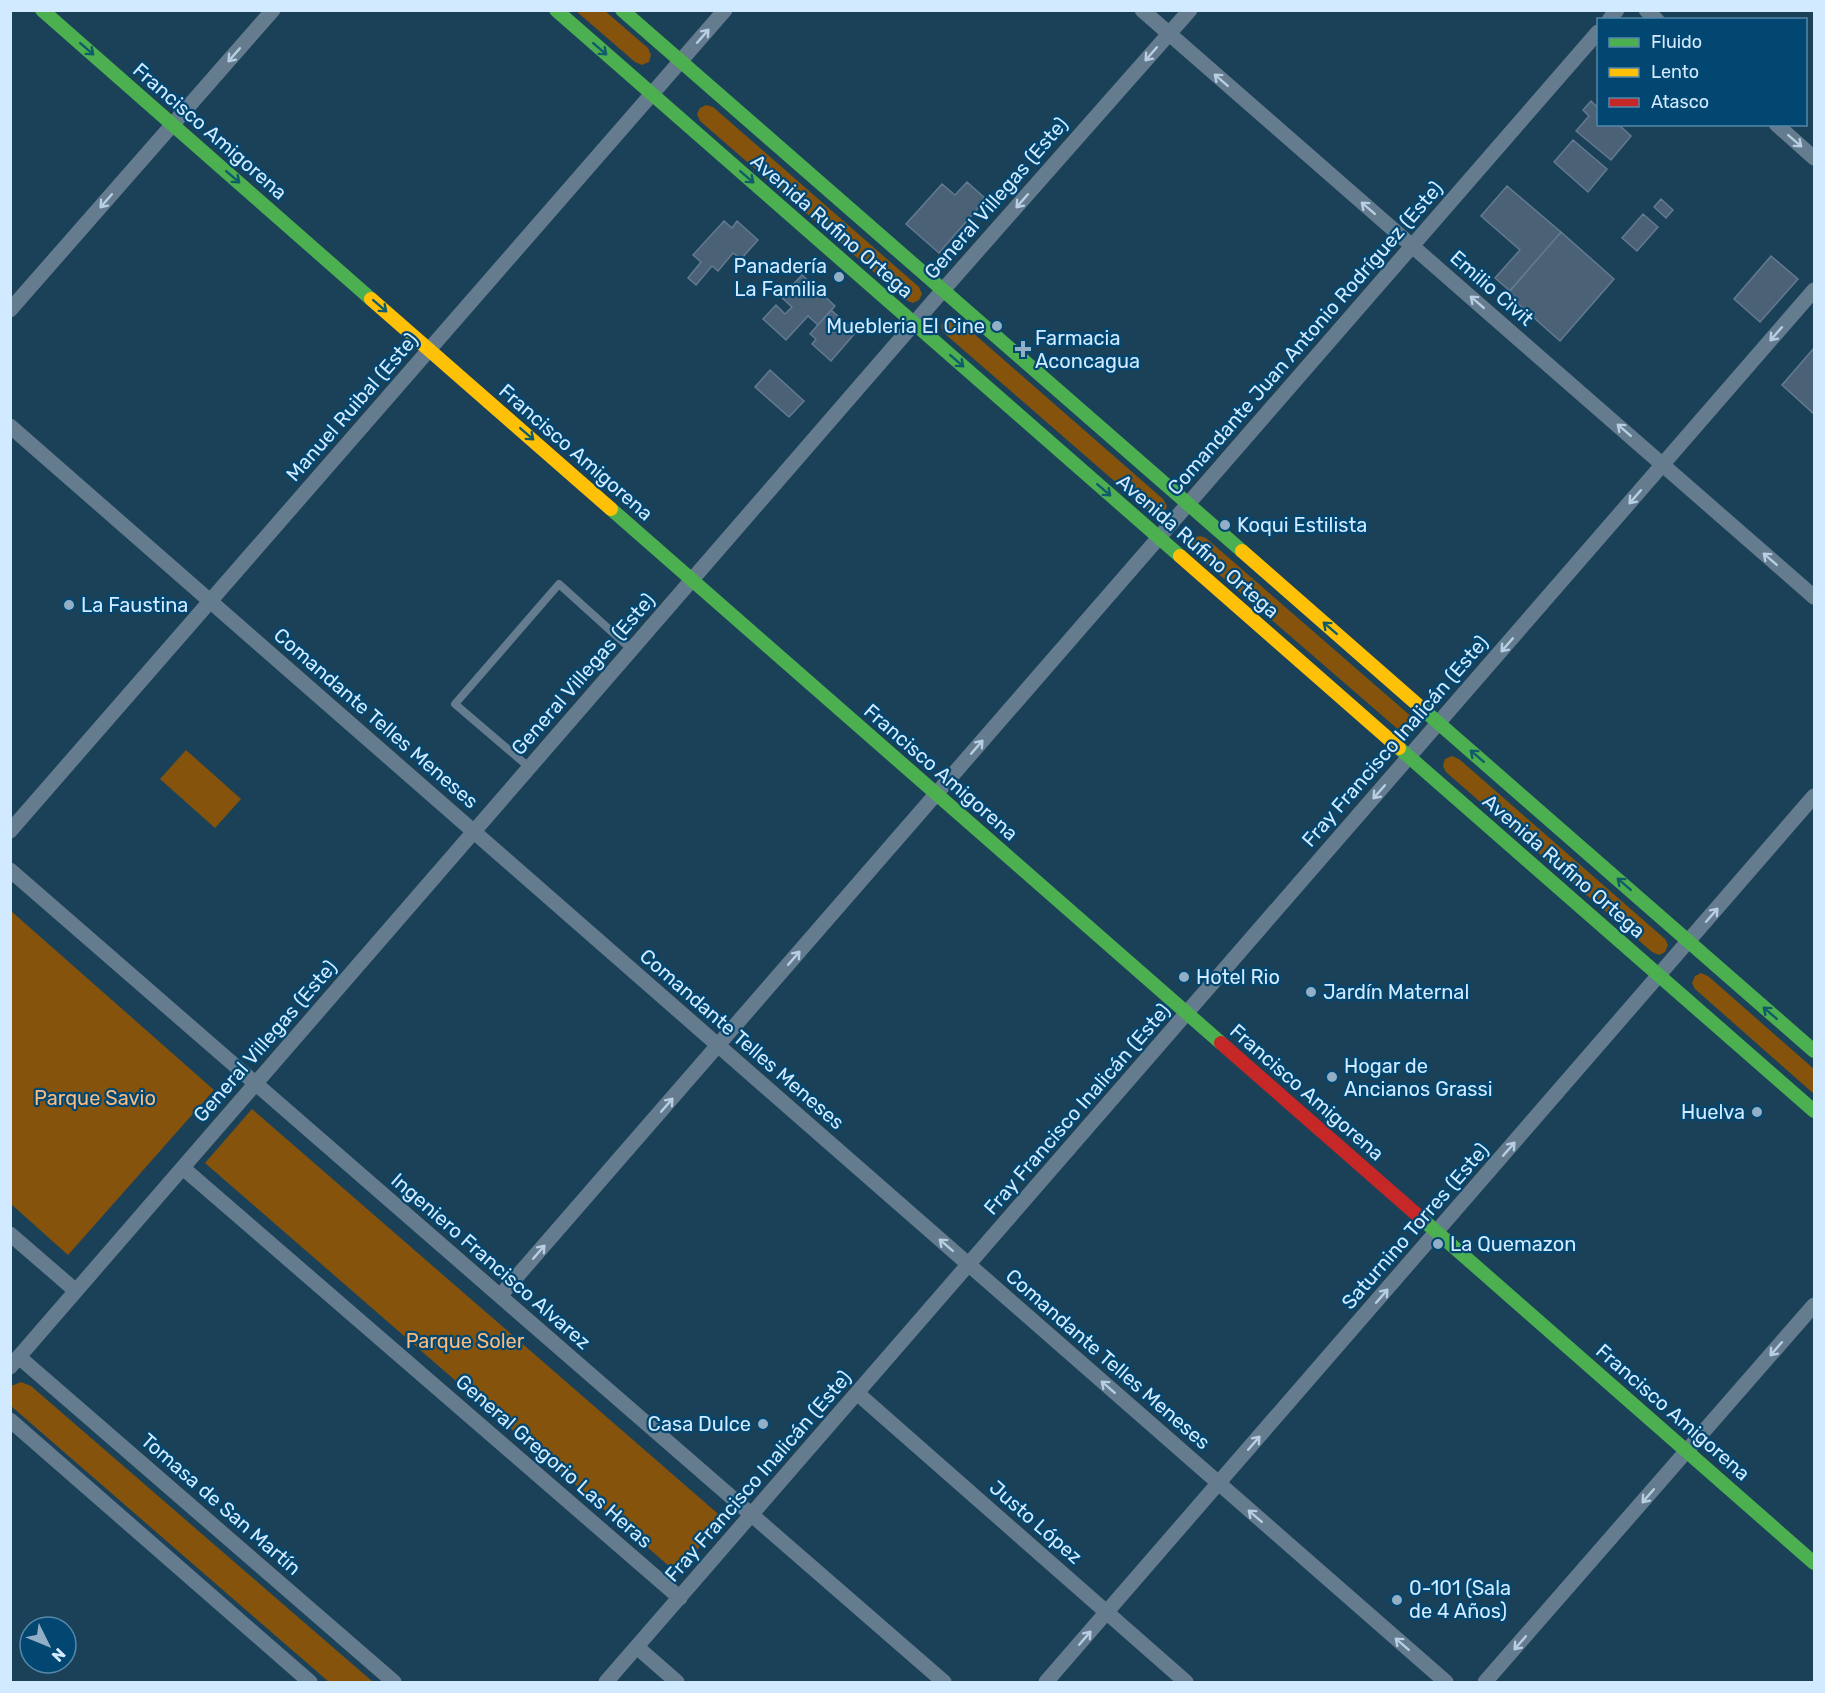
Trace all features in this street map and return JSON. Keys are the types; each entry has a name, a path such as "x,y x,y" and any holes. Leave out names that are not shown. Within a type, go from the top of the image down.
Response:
{"main road":[{"name":"Francisco Amigorena","path":"42,10 1815,1563"},
{"name":"Avenida Rufino Ortega","path":"556,10 1815,1111"},
{"name":"Avenida Rufino Ortega","path":"622,10 1815,1051"}],"street":[{"path":"10,310 273,10"},
{"name":"Manuel Ruibal (Este)","path":"10,831 725,10"},
{"name":"Emilio Civit","path":"1142,10 1815,597"},
{"name":"General Villegas (Este)","path":"15,1362 943,290 1190,10"},
{"name":"Comandante Juan Antonio Rodríguez (Este)","path":"500,1296 1597,34"},
{"path":"1778,126 1815,158"},
{"name":"Fray Francisco Inalicán (Este)","path":"606,1683 1815,290"},
{"name":"Comandante Telles Meneses","path":"10,426 1446,1683"},
{"name":"Saturnino Torres (Este)","path":"1046,1683 1815,796"},
{"name":"Ingeniero Francisco Alvarez","path":"10,870 944,1683"},
{"name":"General Gregorio Las Heras","path":"183,1167 680,1598"},
{"path":"10,1234 76,1291"},
{"path":"1485,1683 1815,1305"},
{"name":"Tomasa de San Martín","path":"15,1362 394,1683"},
{"name":"Justo López","path":"857,1393 1186,1683"},
{"path":"10,1420 310,1683"},
{"path":"637,1647 677,1683"}],"lane":[{"path":"530,768 456,704 559,584 632,650"}],"green space":[{"path":"576,11 605,11 648,48 651,55 649,62 642,65 635,62"},
{"path":"706,105 713,107 919,287 922,294 919,300 913,303 906,300 700,121 697,114 700,108"},
{"path":"951,317 957,319 1163,499 1167,506 1164,513 1157,515 1151,513 944,333 941,326 944,320"},
{"path":"1200,536 1206,538 1413,718 1416,724 1413,731 1406,734 1400,731 1193,552 1191,545 1193,538"},
{"path":"186,750 241,799 215,828 160,779"},
{"path":"1452,756 1459,759 1665,939 1668,945 1665,952 1659,955 1652,952 1446,772 1443,766 1445,759"},
{"name":"Parque Savio","path":"11,911 214,1090 68,1255 11,1204"},
{"path":"1701,973 1708,976 1814,1069 1814,1094 1695,989 1692,983 1695,976"},
{"name":"Parque Soler","path":"252,1109 724,1519 677,1573 205,1163"},
{"path":"21,1382 31,1386 373,1682 329,1682 11,1406 11,1386"}],"building":[{"path":"1591,101 1597,107 1597,126 1620,126 1631,136 1611,160 1576,131 1589,116 1583,110"},
{"path":"1573,140 1607,169 1588,192 1554,162"},
{"path":"967,182 986,199 939,253 906,224 942,184 955,195"},
{"path":"1507,186 1561,232 1510,291 1495,278 1520,250 1481,216"},
{"path":"1661,199 1673,210 1666,218 1654,207"},
{"path":"1643,214 1658,227 1637,251 1622,238"},
{"path":"724,221 732,228 737,221 758,240 741,259 733,253 718,271 712,266 696,285 688,278 701,262 693,255"},
{"path":"1561,232 1614,279 1560,341 1507,294"},
{"path":"1771,256 1798,279 1760,322 1734,299"},
{"path":"802,275 835,306 818,325 808,316 786,340 763,319 776,305 785,314 792,307 781,297"},
{"path":"831,310 856,332 831,361 812,344 816,339 810,334"},
{"path":"1814,348 1814,414 1782,385"},
{"path":"770,370 804,401 789,417 755,387"}],"traffic: fast":[{"path":"42,10 371,299"},
{"path":"556,10 1180,556"},
{"path":"622,10 1242,551"},
{"path":"611,509 1221,1043"},
{"path":"1419,706 1814,1051"},
{"path":"1399,748 1814,1111"},
{"path":"1423,1220 1814,1563"}],"traffic: slow":[{"path":"371,299 611,509"},
{"path":"1242,551 1419,706"},
{"path":"1180,556 1399,748"}],"traffic: jam":[{"path":"1221,1043 1423,1220"}],"place":[{"name":"Panadería La Familia","path":"839,277"},
{"name":"Muebleria El Cine","path":"997,326"},
{"name":"Farmacia Aconcagua","path":"1023,349"},
{"name":"Koqui Estilista","path":"1225,525"},
{"name":"La Faustina","path":"69,605"},
{"name":"Hotel Rio","path":"1184,977"},
{"name":"Jardín Maternal","path":"1311,992"},
{"name":"Hogar de Ancianos Grassi","path":"1332,1077"},
{"name":"Huelva","path":"1757,1112"},
{"name":"La Quemazon","path":"1438,1244"},
{"name":"Casa Dulce","path":"763,1424"},
{"name":"0-101 (Sala de 4 Años)","path":"1397,1600"}]}
